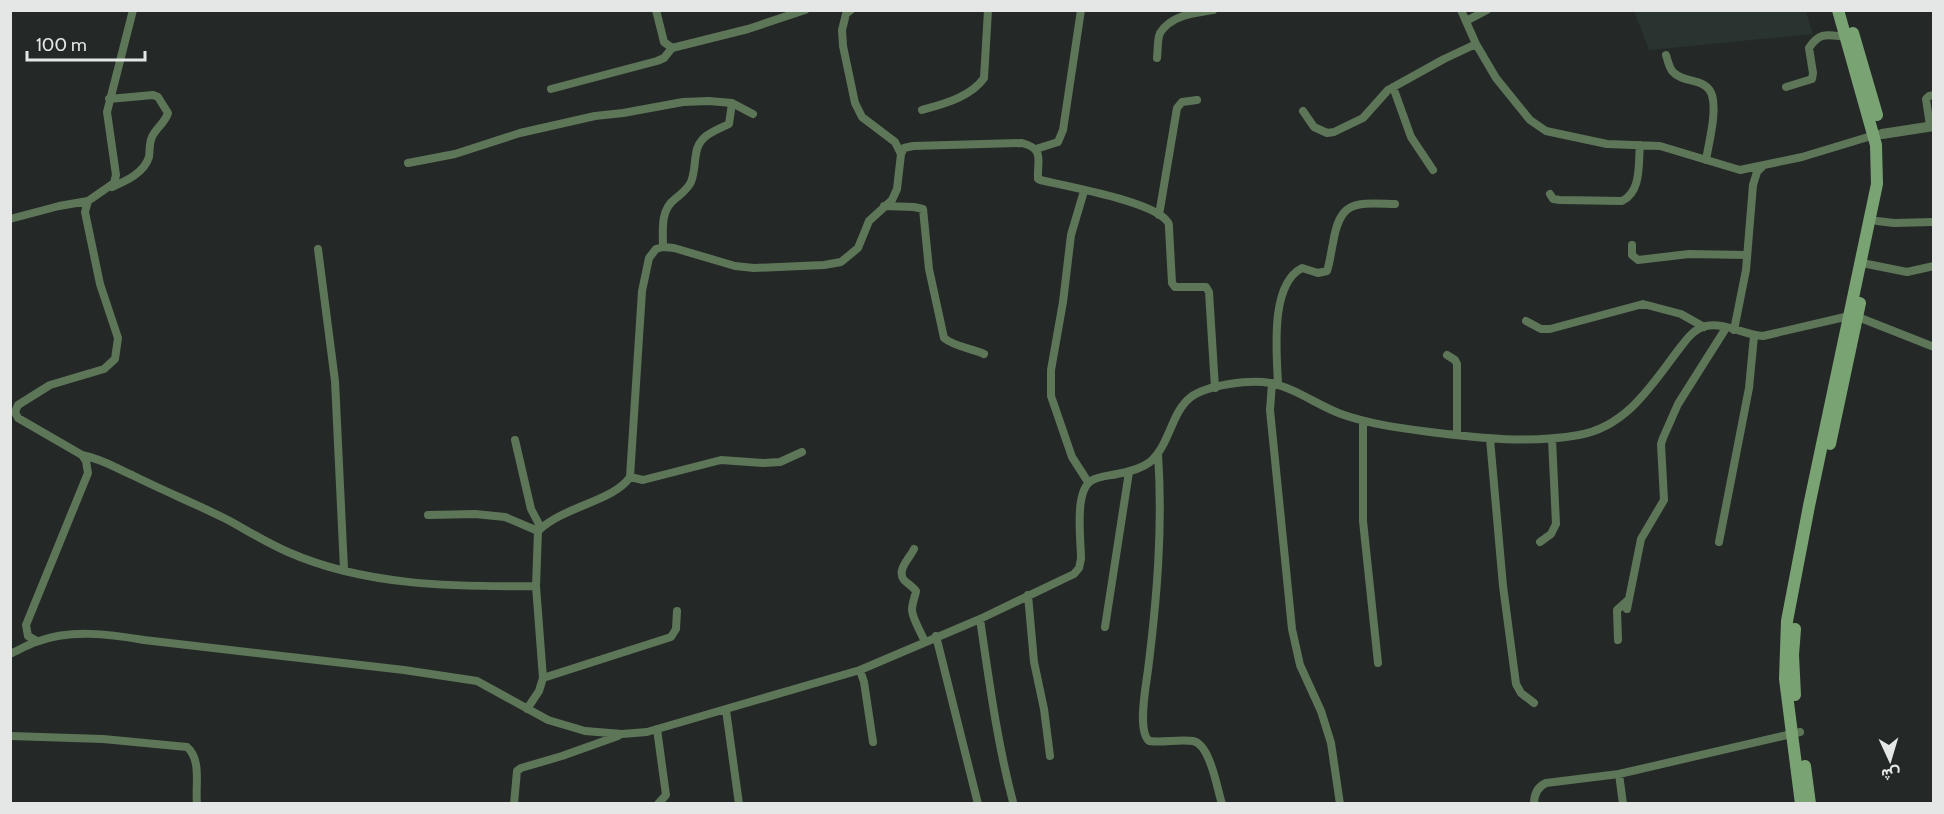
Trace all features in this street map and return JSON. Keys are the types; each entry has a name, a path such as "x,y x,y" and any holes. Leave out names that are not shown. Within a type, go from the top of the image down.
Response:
{"main road":[{"path":"1838,10 1878,135 1877,184 1853,316"},
{"path":"1809,804 1785,679 1787,621 1809,506 1877,221 1886,166 1846,10"},
{"path":"1796,733 1801,804"}],"street":[{"path":"10,219 88,201 114,183 116,175 107,112 133,10"},
{"path":"656,10 664,42 672,48"},
{"path":"551,89 657,61 664,58 672,48 748,29 805,10"},
{"path":"851,10 846,14 842,30 843,46 855,103 861,117 895,142 901,154"},
{"path":"922,110 951,101 980,84 984,78 988,10"},
{"path":"1036,149 1058,142 1063,130 1081,10"},
{"path":"1157,58 1159,38 1169,24 1187,14 1213,10"},
{"path":"1461,10 1476,44 1496,78 1530,120 1540,128 1554,134 1596,143 1660,146 1740,170 1754,185"},
{"path":"1466,21 1487,10"},
{"path":"1786,87 1812,79 1814,73 1809,48 1816,38 1825,35 1846,37"},
{"path":"1303,111 1314,127 1327,133 1334,132 1363,118 1377,100 1394,87 1476,44"},
{"path":"1666,55 1671,71 1702,84 1709,88 1712,94 1713,112 1706,160"},
{"path":"1394,87 1411,137 1433,170"},
{"path":"107,189 130,179 146,164 150,140 156,129 165,121 168,113 158,97 153,95 110,99"},
{"path":"1740,170 1802,157 1878,135 1932,126 1926,99 1934,95"},
{"path":"1159,215 1177,108 1182,102 1197,100"},
{"path":"408,163 455,154 520,133 595,116 683,102 732,103 753,114"},
{"path":"663,247 664,214 673,200 682,194 690,183 697,148 701,141 708,133 729,124 732,103"},
{"path":"539,530 549,521 566,512 616,490 626,484 630,477 645,272 649,258 656,249 674,248 745,267 824,265 841,262 858,248 869,221 892,200 897,189 901,154 904,148 913,146 1022,143 1034,146 1038,158 1038,179 1138,204 1168,222 1172,283 1175,287 1180,288 1206,287 1209,292 1215,388"},
{"path":"1550,194 1553,199 1560,200 1622,201 1630,197 1637,178 1640,144"},
{"path":"1617,640 1617,610 1628,605 1641,539 1664,500 1661,444 1663,438 1682,397 1730,329 1748,255 1754,185 1757,172 1763,166"},
{"path":"1084,191 1071,235 1051,379 1051,396 1072,457 1088,482"},
{"path":"88,201 86,212 100,285 118,338 116,359 104,369 50,386 18,405 13,412 18,418 82,454 104,460 286,552 309,561 403,582 487,587 536,586"},
{"path":"1340,804 1331,743 1321,711 1300,665 1292,629 1270,410 1275,384 1278,318 1281,302 1292,276 1302,268 1318,273 1326,271 1336,223 1345,211 1359,204 1395,204"},
{"path":"883,207 923,209 929,268 944,338 951,343 972,348 984,354"},
{"path":"1877,221 1934,222"},
{"path":"1632,245 1632,255 1638,260 1689,254 1748,255"},
{"path":"318,249 335,381 344,569"},
{"path":"1867,264 1906,272 1934,266"},
{"path":"1526,321 1541,329 1550,329 1643,304 1681,314 1704,327"},
{"path":"514,804 517,771 521,768 622,734 657,729 860,670 980,619 1074,574 1079,568 1081,559 1080,502 1082,490 1088,482 1097,477 1129,472 1144,466 1158,453 1186,402 1200,393 1215,388 1259,381 1275,384 1339,413 1363,421 1490,440 1552,439 1591,433 1604,428 1628,412 1688,338 1704,327 1715,325 1754,336 1771,335 1853,316 1934,347"},
{"path":"1719,542 1749,388 1754,336"},
{"path":"1447,355 1457,364 1457,435"},
{"path":"1363,421 1363,521 1378,663"},
{"path":"1540,542 1551,534 1556,524 1552,439"},
{"path":"515,440 531,509 539,530 536,586 543,678 539,691 527,709"},
{"path":"1490,440 1503,586 1516,684 1521,693 1534,703"},
{"path":"630,477 642,480 721,460 780,462 802,452"},
{"path":"1158,453 1159,564 1143,733 1149,741 1200,743 1207,754 1222,804"},
{"path":"37,641 28,636 26,625 87,477 86,461 82,454"},
{"path":"1105,627 1129,472"},
{"path":"428,515 475,514 505,517 539,530"},
{"path":"914,549 905,561 901,573 904,580 916,591 912,604 912,615 925,642"},
{"path":"1028,596 1034,662 1044,709 1050,756"},
{"path":"543,678 671,637 676,629 677,611"},
{"path":"980,619 993,711 1005,774 1013,802"},
{"path":"12,656 37,641 71,634 107,634 404,670 477,681 548,720 585,730 622,734"},
{"path":"936,636 978,804"},
{"path":"860,670 864,682 873,742"},
{"path":"726,710 739,804"},
{"path":"657,729 666,795 658,804"},
{"path":"1534,804 1534,797 1540,786 1546,783 1619,774 1796,733"},
{"path":"10,736 103,739 187,747 193,752 196,760 197,804"},
{"path":"1619,774 1623,804"}],"shaded area":[{"path":"1634,11 1806,11 1813,34 1649,50"}]}
